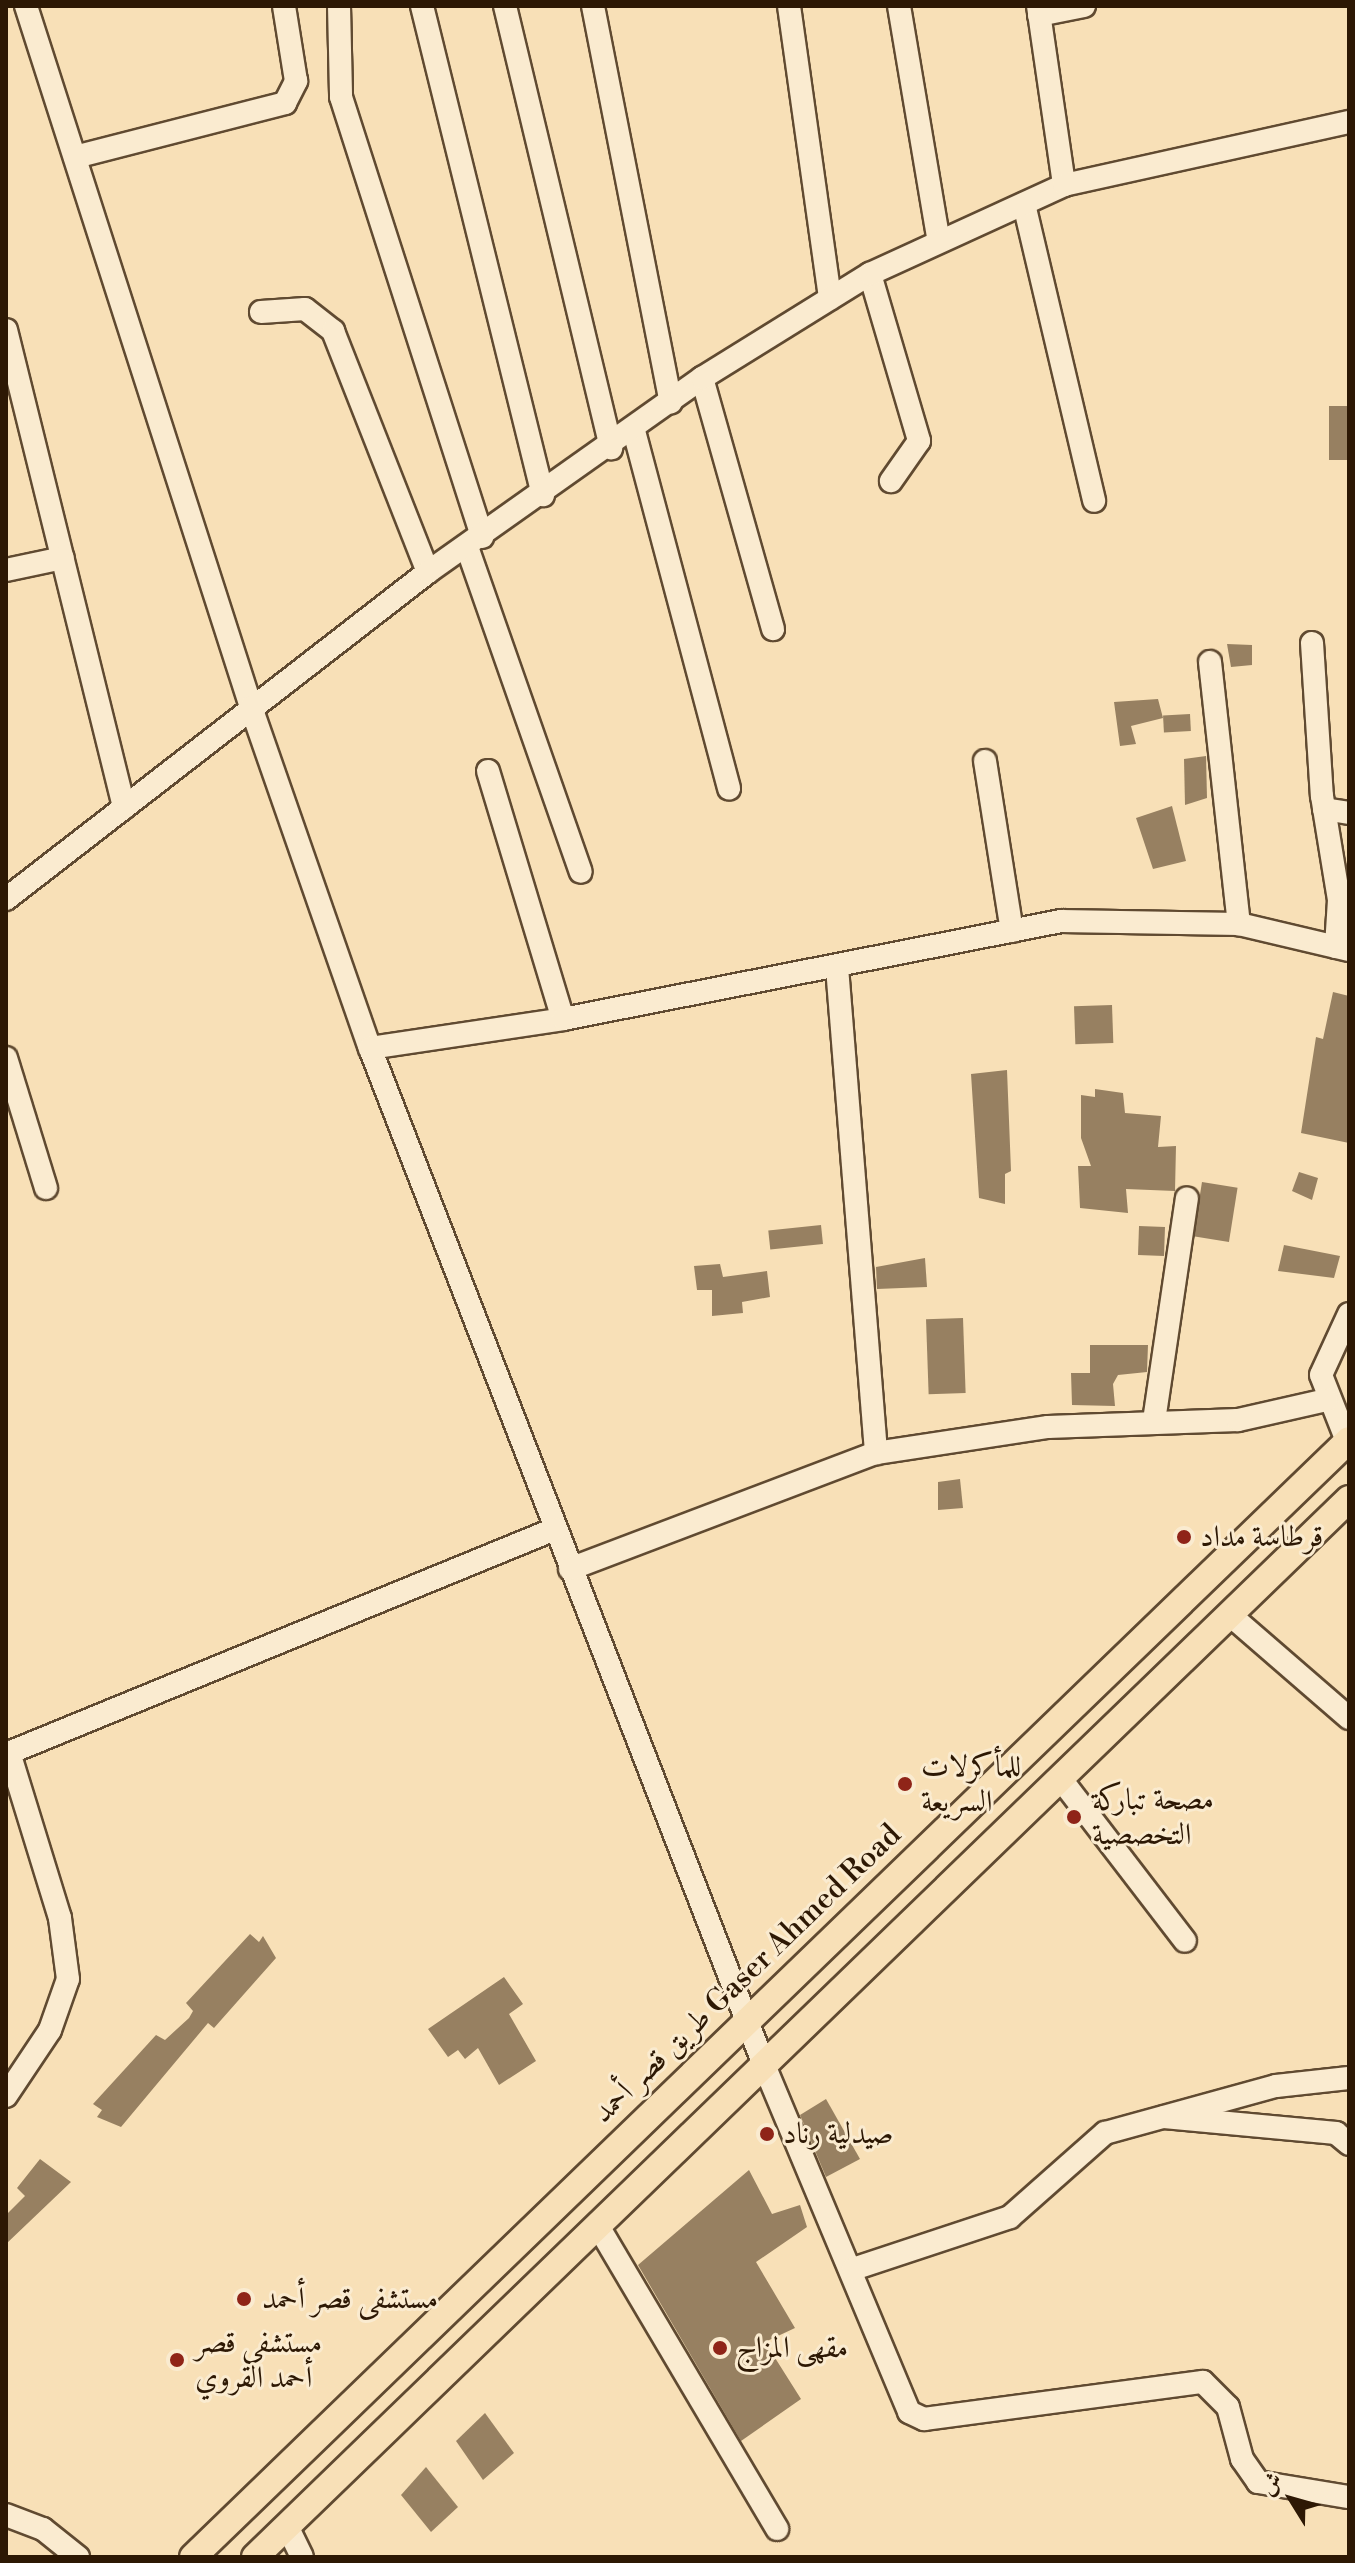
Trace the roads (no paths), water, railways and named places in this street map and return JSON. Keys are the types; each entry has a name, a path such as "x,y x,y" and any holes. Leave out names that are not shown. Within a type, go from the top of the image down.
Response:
{"main road":[{"name":"طريق قصر أحمد Gaser Ahmed Road","path":"193,2557 748,2018 1348,1443"},
{"path":"255,2557 1349,1499"}],"street":[{"path":"26,6 251,707 370,1048 764,2065 853,2269 896,2386 915,2416 1203,2382 1228,2407 1242,2459 1258,2482 1349,2497"},
{"path":"75,157 285,103 296,81 284,6"},
{"path":"339,6 341,97 475,542 581,872"},
{"path":"422,6 543,495"},
{"path":"505,6 611,448"},
{"path":"593,6 671,402"},
{"path":"789,6 830,298"},
{"path":"899,6 938,237"},
{"path":"1064,185 1039,10 1084,6"},
{"path":"6,899 428,572 611,448 702,378 870,274 938,237 1064,185 1349,122"},
{"path":"1024,204 1094,501"},
{"path":"870,274 919,441 891,481"},
{"path":"261,312 305,309 333,331 428,572"},
{"path":"6,330 124,808"},
{"path":"702,378 773,629"},
{"path":"634,431 729,789"},
{"path":"6,570 63,558"},
{"path":"370,1048 563,1019 1012,931 1115,917 1239,924 1342,948 1339,900 1324,809 1312,643"},
{"path":"1210,662 1239,924"},
{"path":"985,761 1012,931"},
{"path":"488,771 563,1019"},
{"path":"1324,809 1349,813"},
{"path":"837,967 876,1453"},
{"path":"6,1058 46,1188"},
{"path":"1154,1421 1187,1198"},
{"path":"1348,1443 1327,1400 1321,1375 1349,1314"},
{"path":"570,1569 876,1453 1000,1432 1154,1421 1238,1420 1327,1400"},
{"path":"6,2096 50,2030 68,1979 60,1918 8,1753 555,1529"},
{"path":"1230,1615 1349,1718"},
{"path":"1060,1778 1185,1941"},
{"path":"853,2269 1010,2217 1105,2133 1155,2116 1276,2086 1349,2078"},
{"path":"1155,2116 1336,2133 1349,2144"},
{"path":"598,2226 777,2529"},
{"path":"6,2515 43,2529 78,2557"},
{"path":"287,2526 302,2557"}],"place":[{"name":"قرطاسة مداد","path":"1184,1537"},
{"name":"للمأكرلات السريعة","path":"905,1784"},
{"name":"مصحة تباركة التخصصية","path":"1074,1817"},
{"name":"صيدلية رناد","path":"767,2134"},
{"name":"مستشفى قصر أحمد","path":"244,2299"},
{"name":"مقهى المزاج","path":"720,2348"},
{"name":"مستشفى قصر أحمد القروي","path":"177,2360"}]}
